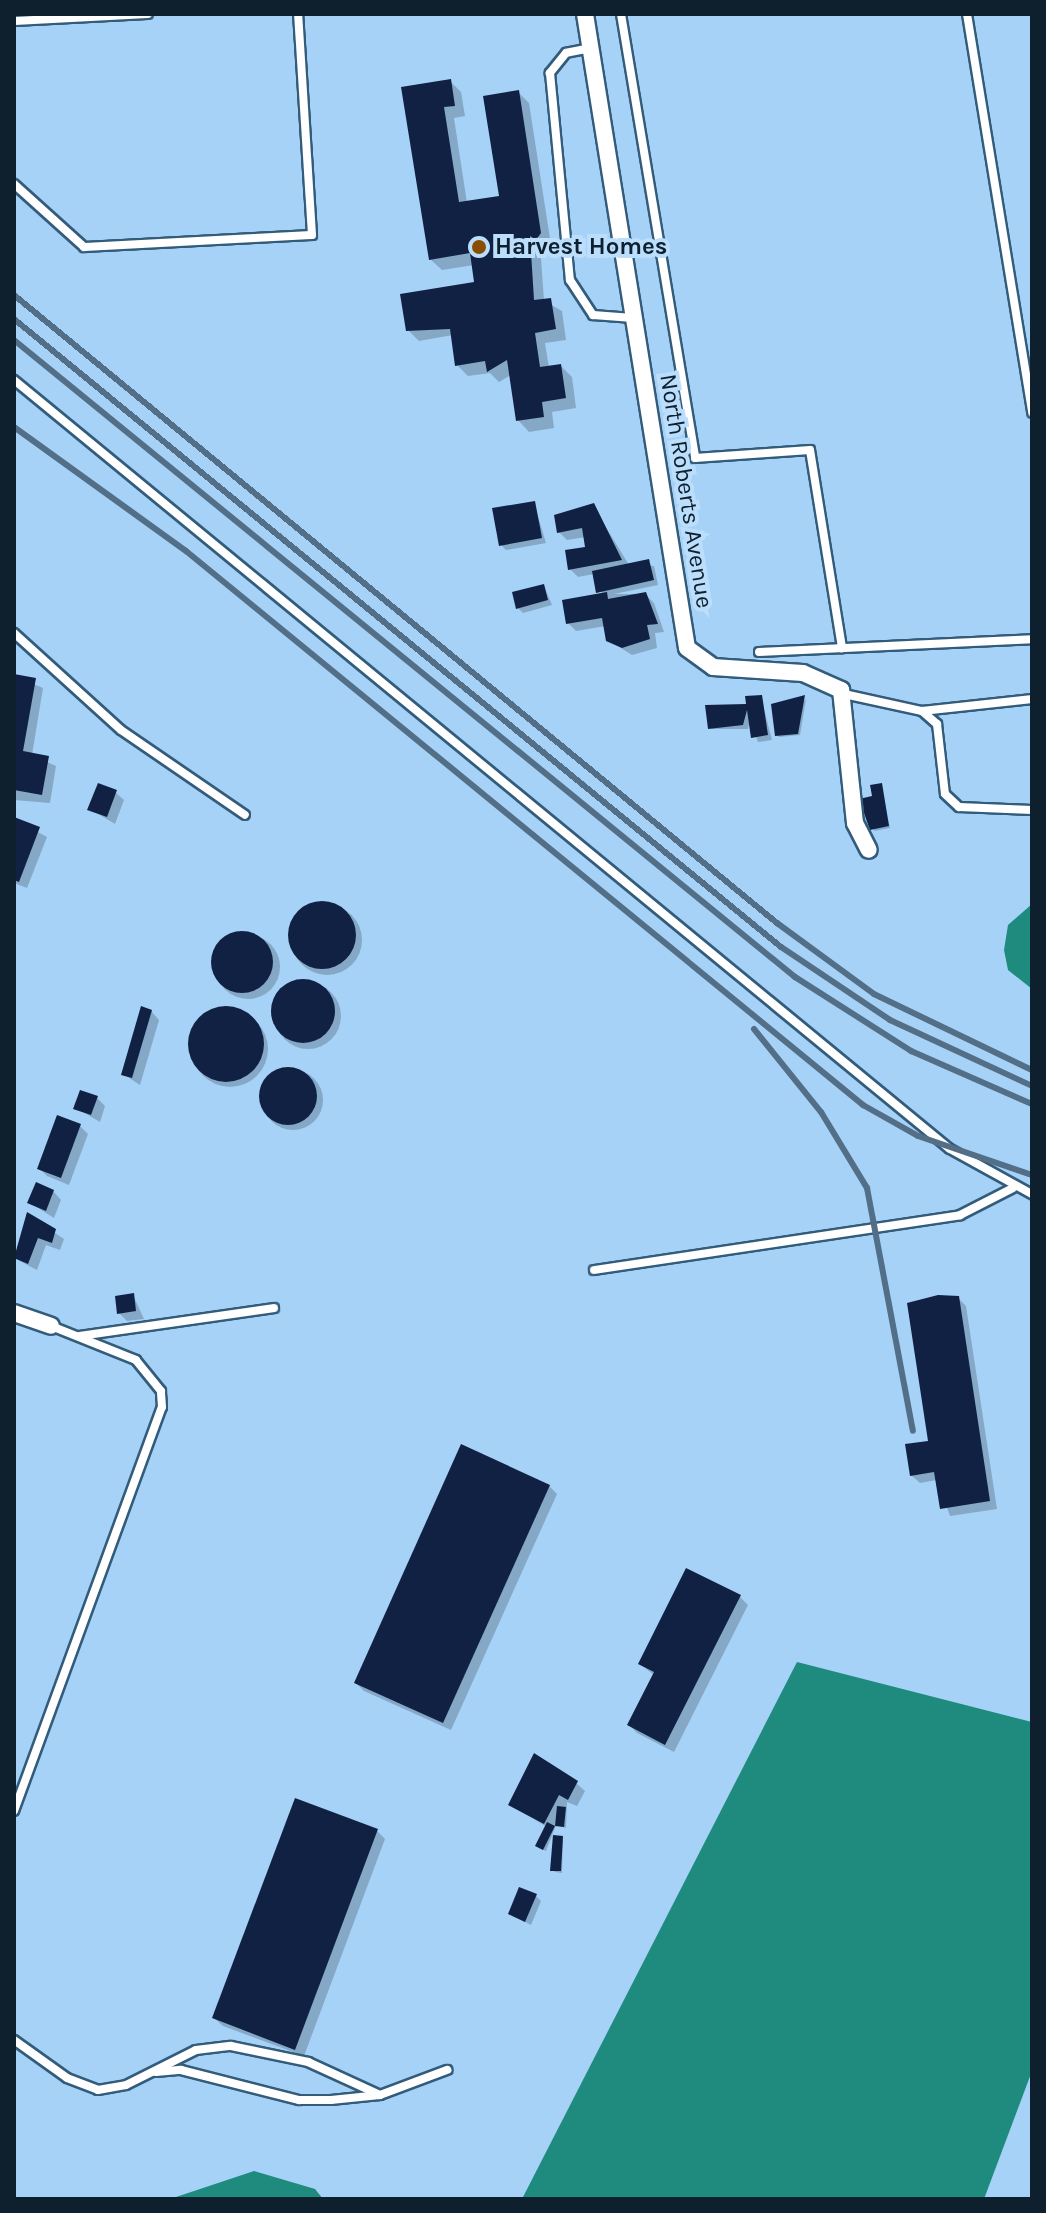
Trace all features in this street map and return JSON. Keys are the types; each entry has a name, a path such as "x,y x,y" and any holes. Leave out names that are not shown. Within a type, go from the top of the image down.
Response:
{"street":[{"name":"North Roberts Avenue","path":"585,14 687,648 704,664 803,673 844,694"},
{"path":"844,694 855,823 869,850"},
{"path":"14,1313 51,1326"}],"lane":[{"path":"14,21 148,14"},
{"path":"14,184 84,247 312,235 298,14"},
{"path":"621,14 695,458 810,450 842,648"},
{"path":"967,14 1032,413"},
{"path":"591,48 566,53 550,73 570,280 593,315 634,318"},
{"path":"14,380 950,1149 1013,1188 1032,1194"},
{"path":"14,633 121,730 245,815"},
{"path":"759,652 1032,639"},
{"path":"844,694 922,711 1032,699"},
{"path":"922,711 937,724 945,794 959,807 1032,810"},
{"path":"594,1270 960,1215 1013,1188"},
{"path":"80,1336 274,1308"},
{"path":"14,1811 162,1407 161,1391 136,1360 51,1326"},
{"path":"14,2040 85,2087 111,2090 196,2050 262,2048 380,2095"},
{"path":"152,2073 181,2070 299,2100 380,2095 447,2070"}],"shaded area":[{"path":"1032,904 1032,989 1008,970 1004,950 1008,925"},
{"path":"797,1662 1032,1722 1032,2071 984,2199 522,2199"},
{"path":"254,2171 315,2189 323,2199 170,2199"}],"building":[{"name":"Harvest Homes","path":"451,79 455,106 444,107 459,202 499,196 483,96 519,90 541,233 536,240 530,236 534,300 551,298 556,329 535,333 540,367 561,364 566,398 542,402 544,417 516,421 507,360 487,372 485,361 455,366 450,329 406,331 400,294 474,282 470,253 429,260 401,87"},
{"path":"535,501 542,538 499,546 492,508"},
{"path":"594,503 622,560 568,570 565,550 585,547 582,528 557,533 554,515"},
{"path":"649,559 654,580 596,593 592,571"},
{"path":"544,584 548,600 516,609 512,592"},
{"path":"607,592 608,599 646,592 658,624 647,625 650,639 622,648 606,641 602,618 566,624 562,600"},
{"path":"14,674 36,678 23,751 49,756 42,795 14,790"},
{"path":"762,695 768,735 751,738 747,710 743,725 708,729 705,705 746,704 745,696"},
{"path":"805,695 798,734 775,736 771,704"},
{"path":"98,783 117,790 107,817 87,810"},
{"path":"882,783 889,826 870,830 859,799 872,796 870,785"},
{"path":"14,817 40,827 19,882 14,880"},
{"path":"315,901 329,901 341,906 351,916 356,935 351,954 341,964 329,969 315,969 303,964 293,954 288,942 288,928 293,916 303,906"},
{"path":"242,931 254,933 264,940 271,950 271,974 264,984 254,991 242,993 230,991 220,984 213,974 211,962 213,950 220,940 230,933"},
{"path":"297,979 309,979 326,988 333,999 333,1023 326,1034 309,1043 297,1043 285,1038 276,1029 271,1017 271,1005 276,993 285,984"},
{"path":"141,1006 152,1010 132,1078 121,1075"},
{"path":"226,1006 240,1009 253,1017 261,1030 264,1044 261,1058 253,1071 240,1079 226,1082 212,1079 199,1071 191,1058 188,1044 191,1030 199,1017 212,1009"},
{"path":"288,1067 309,1075 317,1096 309,1117 288,1125 267,1117 259,1096 267,1075"},
{"path":"80,1090 98,1096 91,1115 73,1109"},
{"path":"57,1115 81,1124 61,1178 37,1169"},
{"path":"36,1182 54,1190 46,1211 27,1203"},
{"path":"27,1212 56,1229 52,1243 38,1238 28,1264 14,1258"},
{"path":"134,1293 136,1311 117,1314 115,1296"},
{"path":"938,1295 959,1296 990,1501 940,1509 934,1472 910,1476 905,1444 928,1441 907,1303"},
{"path":"461,1444 550,1485 443,1723 354,1683"},
{"path":"686,1568 741,1595 665,1745 627,1725 654,1672 638,1664"},
{"path":"534,1753 578,1781 568,1800 559,1795 544,1824 508,1805"},
{"path":"295,1798 378,1829 295,2050 212,2018"},
{"path":"557,1806 566,1807 564,1827 555,1826"},
{"path":"547,1822 555,1826 543,1850 535,1846"},
{"path":"553,1835 563,1836 561,1871 550,1871"},
{"path":"519,1887 537,1894 525,1922 508,1914"}],"railway":[{"path":"14,295 777,923 874,994 1032,1070"},
{"path":"14,319 781,947 890,1020 1032,1086"},
{"path":"14,340 795,977 911,1051 1032,1104"},
{"path":"14,427 186,551 863,1105 918,1136 1032,1175"},
{"path":"754,1029 821,1112 867,1188 913,1431"}],"place":[{"name":"Harvest Homes","path":"479,247"}]}
